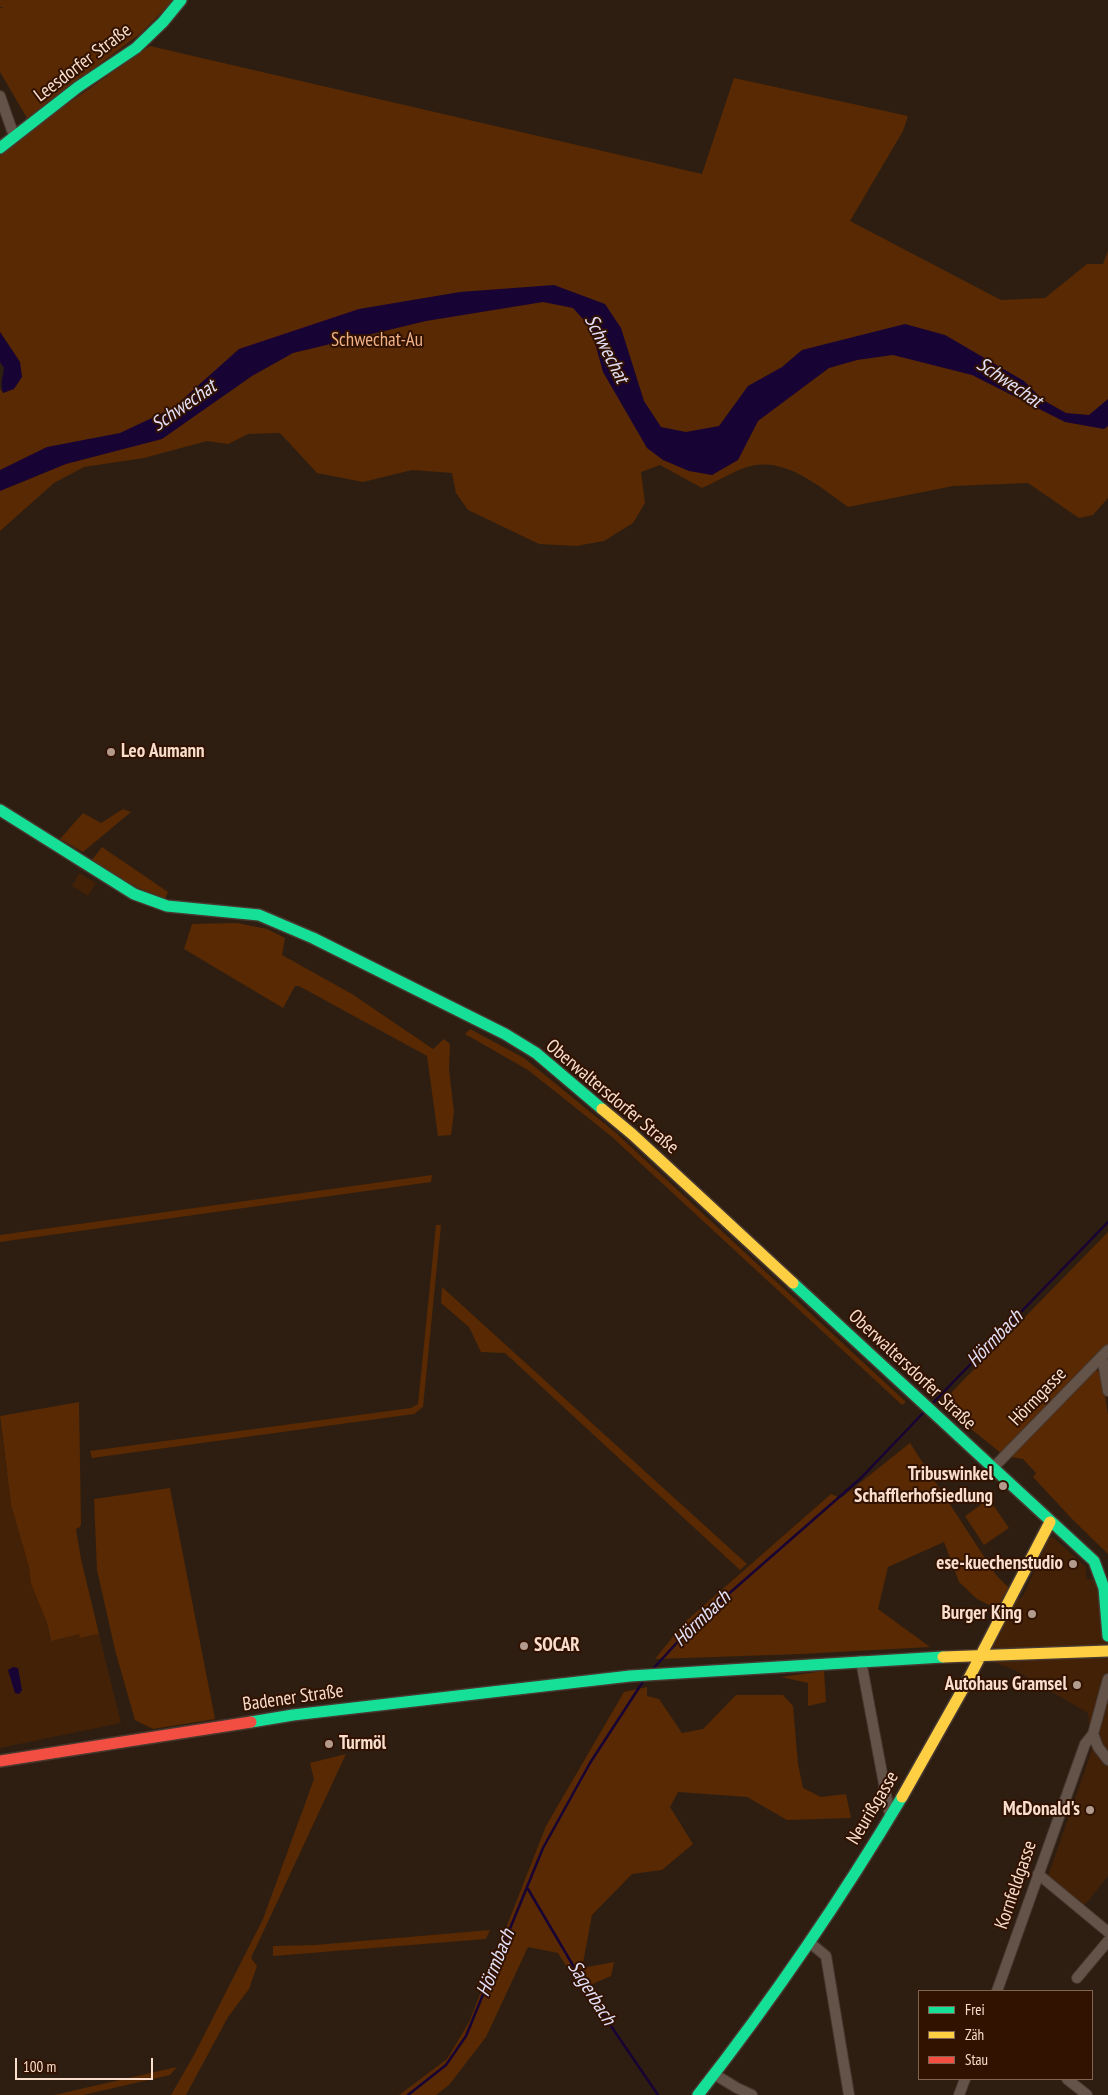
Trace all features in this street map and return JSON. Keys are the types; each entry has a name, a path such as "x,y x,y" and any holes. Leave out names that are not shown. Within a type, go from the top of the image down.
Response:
{"street":[{"name":"Leesdorfer Straße","path":"0,148 78,87 136,48 163,22 182,0"},
{"path":"0,96 14,136"},
{"name":"Oberwaltersdorfer Straße","path":"0,810 134,894 167,906 260,915 313,938 497,1030 536,1053 632,1134 1105,1572 1108,1636"},
{"path":"1105,1353 1108,1392"},
{"name":"Hörmgasse","path":"992,1468 1105,1353"},
{"name":"Neurißgasse","path":"698,2095 809,1942 890,1816 982,1654 1050,1522"},
{"name":"Badener Straße","path":"0,1761 135,1738 293,1715 630,1676 861,1660 982,1654 1108,1651"},
{"path":"861,1660 890,1816"},
{"name":"Kornfeldgasse","path":"997,1990 1085,1744 1094,1734 1108,1679"},
{"path":"1094,1734 1098,1746 1108,1760"},
{"path":"1038,1874 1108,1932"},
{"path":"1077,1978 1108,1941"},
{"path":"809,1942 826,1956 849,2095"},
{"path":"714,2074 736,2088 752,2095"},
{"path":"959,2095 965,2080"},
{"path":"1068,2080 1087,2095"}],"shaded area":[{"path":"79,873 96,883 88,896 72,886"},
{"path":"0,1423 11,1505 29,1567 31,1584 47,1623 50,1640 80,1634 81,1638 99,1634 121,1723 0,1748"},
{"path":"1053,1537 1086,1567 1086,1579 1108,1582 1108,1876 1084,1906 1048,1876 1092,1750 1088,1713 1013,1669 975,1656 999,1610 1023,1596 1049,1538"}],"green space":[{"path":"0,0 174,0 140,34 27,118 0,72 0,8 4,7 0,7"},
{"name":"Schwechat-Au","path":"150,46 702,174 734,78 908,116 903,131 850,221 1001,300 1045,298 1087,264 1103,264 1108,251 1108,498 1093,515 1079,518 1028,483 953,486 848,507 799,474 772,465 744,468 702,488 660,465 641,472 645,503 633,523 604,541 576,546 539,544 468,510 456,493 452,473 412,470 363,482 317,473 280,433 248,434 228,444 207,441 144,458 84,467 54,483 0,531 0,389 3,393 20,362 0,332 0,156 19,138"},
{"path":"123,809 131,812 83,852 60,839 83,813 101,823"},
{"path":"102,847 168,892 165,899 136,887 91,861"},
{"path":"237,923 267,929 285,938 282,955 352,994 433,1049 444,1039 450,1044 449,1069 454,1112 451,1135 438,1136 427,1056 299,986 295,986 283,1008 184,949 192,924"},
{"path":"470,1029 524,1058 616,1133 906,1402 902,1405 611,1136 528,1070 465,1034"},
{"path":"432,1175 431,1182 0,1242 0,1235"},
{"path":"436,1225 441,1225 423,1407 414,1414 92,1458 90,1451 411,1408 418,1404"},
{"path":"1108,1232 1108,1344 1001,1453 952,1414 942,1402"},
{"path":"442,1287 747,1564 740,1570 505,1353 481,1352 469,1327 441,1303"},
{"path":"1096,1370 1102,1374 1108,1415 1108,1554 1033,1477 1036,1473 1023,1459 1011,1457"},
{"path":"79,1402 81,1524 76,1529 81,1559 99,1634 80,1638 79,1634 51,1641 47,1623 31,1584 29,1567 11,1505 0,1416"},
{"path":"910,1443 996,1575 1010,1589 999,1610 977,1599 959,1582 944,1542 888,1567 878,1609 930,1647 655,1659 685,1622 831,1494 841,1498"},
{"path":"170,1488 215,1719 153,1729 135,1720 115,1650 97,1570 94,1499"},
{"path":"989,1499 1009,1528 984,1545 965,1516"},
{"path":"824,1671 826,1702 808,1706 808,1683 781,1677"},
{"path":"647,1687 647,1696 659,1699 682,1733 703,1729 736,1695 783,1695 793,1706 798,1764 803,1788 821,1797 846,1794 851,1818 787,1820 747,1797 678,1792 670,1807 693,1844 662,1870 632,1874 592,1915 582,1968 614,1962 611,1976 581,1989 558,1953 528,1947 486,2037 449,2085 436,2095 399,2095 447,2059 469,2022 546,1826 624,1692"},
{"path":"346,1754 251,1958 257,1966 249,1989 228,2017 186,2095 171,2095 195,2053 263,1919 314,1779 310,1763"},
{"path":"490,1930 486,1939 273,1956 273,1946 315,1945"},
{"path":"177,2067 170,2075 83,2095 54,2095"}],"water":[{"name":"Schwechat","path":"554,285 605,304 621,328 644,401 661,427 686,432 719,426 748,386 782,367 802,350 905,324 945,335 1024,381 1043,400 1066,413 1089,415 1108,399 1108,426 1104,429 1065,422 972,375 893,355 857,360 829,368 758,421 738,460 712,475 689,471 663,460 647,448 603,372 591,328 573,308 543,302 426,321 293,353 252,376 162,439 66,464 0,491 0,470 47,447 120,433 173,408 239,349 359,309 460,292"},
{"path":"0,332 20,362 22,377 14,389 3,393 4,368 0,362"},
{"path":"13,1667 18,1668 22,1690 19,1694 15,1693 8,1670"}],"waterway":[{"name":"Hörmbach","path":"931,1405 1108,1222"},
{"name":"Hörmbach","path":"652,1670 693,1625 861,1478 925,1411"},
{"name":"Hörmbach","path":"408,2095 446,2065 466,2036 543,1848 590,1763 644,1680"},
{"name":"Sagerbach","path":"528,1889 594,2001 658,2095"}],"traffic: fast":[{"path":"0,148 78,87 136,48 163,22 181,0"},
{"path":"0,810 134,894 167,906 259,915 313,938 505,1034 536,1053 602,1109"},
{"path":"793,1283 1094,1561 1104,1588 1108,1636"},
{"path":"251,1722 293,1715 630,1676 943,1657"},
{"path":"698,2095 805,1949 902,1797"}],"traffic: slow":[{"path":"602,1109 632,1134 793,1283"},
{"path":"902,1797 968,1680 1050,1522"},
{"path":"943,1657 1108,1651"}],"traffic: jam":[{"path":"0,1761 251,1722"}],"place":[{"name":"Leo Aumann","path":"111,752"},
{"name":"Tribuswinkel Schafflerhofsiedlung","path":"1003,1486"},
{"name":"ese-kuechenstudio","path":"1073,1564"},
{"name":"Burger King","path":"1032,1614"},
{"name":"SOCAR","path":"524,1646"},
{"name":"Autohaus Gramsel","path":"1077,1685"},
{"name":"Turmöl","path":"329,1744"},
{"name":"McDonald's","path":"1090,1810"}]}
